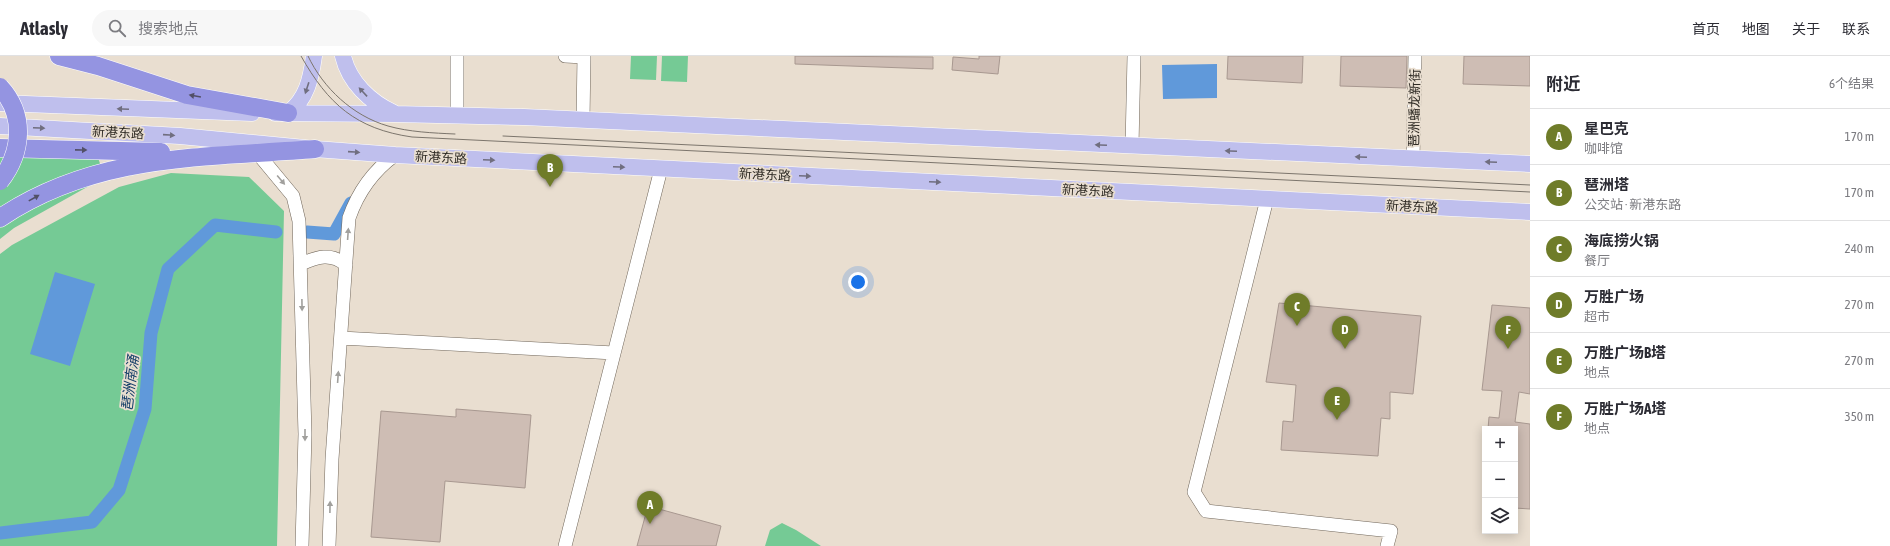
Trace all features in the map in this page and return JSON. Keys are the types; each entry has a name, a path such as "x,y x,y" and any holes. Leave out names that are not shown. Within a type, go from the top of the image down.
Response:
{"highway":[{"path":"59,56 98,66 187,95 288,113"},
{"path":"0,87 13,108 19,134 17,149 12,164 0,181"},
{"path":"0,148 161,152 315,149"},
{"path":"0,218 25,202 58,186 117,168 254,149"}],"main road":[{"path":"288,113 296,107 305,94 314,56"},
{"path":"344,56 348,72 355,83 381,107 395,114"},
{"name":"新港东路","path":"0,103 288,113 457,115 583,120 1530,164"},
{"name":"新港东路","path":"0,126 147,134 254,149"},
{"name":"新港东路","path":"315,149 395,155 661,169 1530,212"}],"street":[{"path":"457,56 457,115"},
{"path":"565,56 584,56 583,120"},
{"path":"1132,146 1134,56"},
{"name":"琶洲蟠龙新街","path":"1413,159 1415,56"},
{"path":"254,149 293,196 299,221 305,434 302,546"},
{"path":"330,546 332,459 349,218 353,205 375,172 395,155"},
{"path":"565,546 661,169"},
{"path":"1267,199 1194,492 1206,511 1391,531 1387,546"},
{"path":"301,264 313,258 329,256 340,260 346,265"},
{"path":"341,338 614,353"}],"green space":[{"path":"631,56 657,56 656,80 630,79"},
{"path":"662,56 688,56 687,82 661,81"},
{"path":"0,148 98,158 105,177 14,228 0,239"},
{"path":"171,173 249,177 284,211 277,546 0,546 0,254 12,245 119,187"},
{"path":"782,523 821,546 765,546 770,530"}],"water":[{"path":"1217,64 1217,98 1163,99 1162,65"},
{"path":"55,272 95,284 70,366 30,354"}],"building":[{"path":"795,56 933,57 933,69 795,64"},
{"path":"979,56 1000,56 998,74 952,70 953,57 979,59"},
{"path":"1228,56 1303,56 1302,83 1227,79"},
{"path":"1341,56 1407,56 1406,88 1340,86"},
{"path":"1464,56 1530,56 1530,86 1463,84"},
{"path":"1279,303 1421,316 1413,394 1390,392 1390,419 1381,418 1378,456 1281,450 1283,421 1293,422 1296,385 1266,382"},
{"path":"1492,305 1530,308 1530,394 1519,392 1515,422 1530,424 1530,509 1518,508 1518,426 1488,426 1489,417 1499,418 1502,391 1482,390"},
{"path":"456,409 531,415 525,488 445,481 440,542 371,537 381,411 456,417"},
{"path":"648,506 721,526 716,546 637,546"}],"waterway":[{"name":"琶洲南涌","path":"307,232 334,234 351,203"},
{"name":"琶洲南涌","path":"0,533 92,522 119,490 145,409 151,333 168,269 215,225 276,232"}],"tram line":[{"path":"301,56 322,88 333,101 346,112 359,121 375,128 412,137 1530,192"},
{"path":"308,56 314,68 331,90 351,108 363,115 388,126 404,130 455,134"},
{"path":"503,136 1530,185"}],"place":[{"name":"琶洲塔","path":"550,187"},
{"name":"海底捞火锅","path":"1297,326"},
{"name":"万胜广场","path":"1345,349"},
{"name":"万胜广场A塔","path":"1508,349"},
{"name":"万胜广场B塔","path":"1337,420"},
{"name":"星巴克","path":"650,524"}]}
